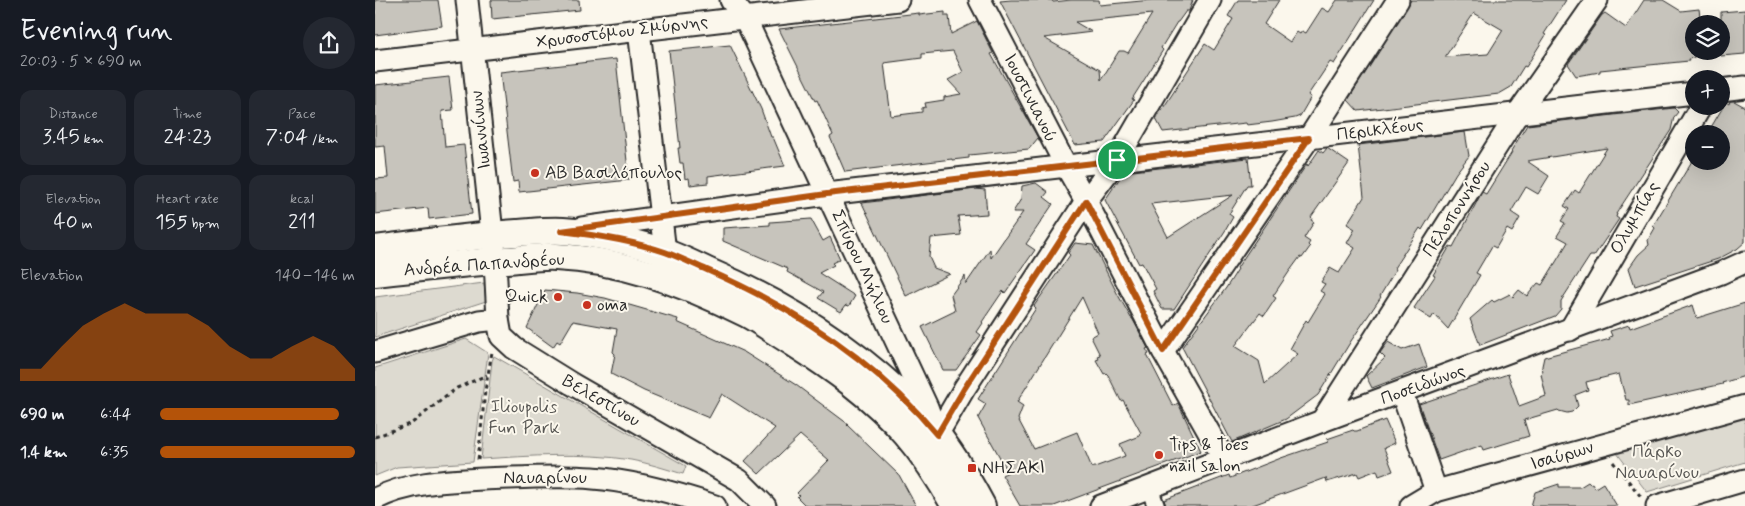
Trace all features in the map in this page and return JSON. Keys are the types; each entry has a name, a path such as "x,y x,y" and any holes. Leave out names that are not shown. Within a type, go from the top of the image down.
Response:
{"street":[{"name":"Ιωαννίνων","path":"467,0 495,261"},
{"name":"Σπύρου Μήλιου","path":"731,0 745,18 927,407 929,444"},
{"name":"Χρυσοστόμου Σμύρνης","path":"375,61 898,0"},
{"name":"Ιουστινιανού","path":"980,0 1163,351 1224,459"},
{"path":"929,444 1086,201 1117,160 1210,0"},
{"path":"1163,351 1309,138 1398,0"},
{"name":"Πελοποννήσου","path":"1321,421 1518,114 1597,0"},
{"path":"639,30 665,252"},
{"path":"1730,89 1745,87"},
{"name":"Περικλέους","path":"561,231 827,194 1685,94"},
{"name":"Ολυμπίας","path":"1570,330 1696,115"},
{"name":"Ανδρέα Παπανδρέου","path":"375,249 492,235 561,231 593,235 665,252 736,283 777,304 853,354 917,411 940,480 955,506"},
{"name":"Ανδρέα Παπανδρέου","path":"375,273 555,257 594,260 628,267 704,294 748,315 819,359 855,386 905,433 929,444 965,472 983,506"},
{"name":"Βελεστίνου","path":"495,261 498,318 501,336 514,348 572,384 739,480 765,506"},
{"name":"Ποσειδώνος","path":"1101,506 1152,496 1224,459 1321,421 1403,393 1721,273 1745,262"},
{"path":"375,352 479,321 498,318"},
{"path":"1403,393 1436,491"},
{"name":"Ισαύρων","path":"1411,506 1436,491 1745,406"},
{"name":"Ναυαρίνου","path":"387,498 425,483 542,477 593,478 640,485 685,496 715,506"},
{"path":"1649,502 1745,480"}],"path":[{"path":"477,463 488,375 494,349"},
{"path":"375,437 412,423 457,388 488,375"},
{"path":"1612,460 1649,502"}],"green space":[{"path":"484,283 486,301 375,337 375,297"},
{"path":"466,339 488,353 473,462 397,467 375,476 375,368"},
{"name":"Ilioupolis Fun Park","path":"494,356 686,466 683,474 637,461 593,456 556,455 481,459"},
{"name":"Πάρκο Ναυαρίνου","path":"1745,414 1745,462 1647,492 1613,448"}],"building":[{"path":"375,0 438,0 442,26 375,35"},
{"path":"491,0 579,0 580,10 492,19"},
{"path":"1052,0 1053,2 1099,0 1100,5 1152,0 1193,0 1189,11 1186,11 1177,22 1161,48 1163,50 1132,99 1134,100 1104,142 1075,145 1000,1","holes":["1152,14 1128,53 1119,51 1101,80 1100,70 1044,38 1092,32 1075,22"]},
{"path":"1238,0 1279,0 1264,24 1290,42 1297,32 1300,34 1302,31 1306,33 1322,8 1329,12 1337,0 1374,0 1334,64 1330,62 1308,95 1311,97 1300,116 1247,125 1246,123 1163,132 1156,119 1205,44 1214,50 1233,19 1228,16"},
{"path":"1411,0 1566,0 1526,67 1524,66 1511,87 1499,94 1358,111 1348,100","holes":["1474,13 1503,30 1488,54 1445,57"]},
{"path":"1644,0 1663,0 1681,11 1699,9 1700,15 1685,15 1685,60 1689,61 1600,70 1600,72 1576,76 1568,64 1602,15 1605,13 1626,28"},
{"path":"1745,10 1745,54 1730,55 1730,15 1721,15 1721,12"},
{"path":"945,12 945,16 949,16 951,34 977,21 993,53 991,54 1038,138 1029,149 845,172 830,137 833,135 817,100 815,101 779,29 919,13 919,15","holes":["953,51 963,72 948,80 961,94 944,97 944,100 925,103 926,107 922,108 922,112 891,116 884,63 922,58 922,54"]},
{"path":"730,45 761,109 771,137 773,137 785,166 708,176 708,183 690,185 689,178 685,179 683,163 680,163 669,51"},
{"path":"616,59 629,180 519,192 518,181 513,182 500,72"},
{"path":"449,77 453,110 442,111 445,147 464,145 472,214 429,219 428,208 375,214 375,179 388,178 385,146 375,147 375,85"},
{"path":"1730,101 1745,107 1745,242 1737,249 1718,259 1635,286 1629,268 1638,255 1649,245 1648,240 1655,228 1653,226 1687,170 1730,170 1730,125 1712,125 1718,115 1730,115"},
{"path":"1674,108 1678,112 1674,117 1671,130 1616,214 1616,217 1619,219 1594,256 1590,256 1561,301 1561,309 1555,316 1480,345 1470,319 1492,300 1494,302 1510,294 1513,297 1519,290 1527,296 1538,283 1542,285 1568,242 1557,236 1565,223 1561,221 1569,209 1564,206 1575,190 1579,193 1607,148 1527,161 1549,176 1538,194 1526,187 1511,212 1520,218 1512,232 1507,229 1496,248 1492,246 1476,273 1480,275 1448,329 1434,314 1431,319 1414,308 1435,276 1433,275 1450,246 1453,247 1482,192 1486,194 1527,125"},
{"path":"1465,132 1469,156 1456,173 1422,230 1420,228 1394,268 1396,269 1381,297 1318,395 1286,419 1232,442 1182,347 1226,288 1237,268 1307,164 1308,166 1319,150 1323,153 1327,148 1349,163 1311,217 1311,220 1314,222 1304,238 1310,242 1308,245 1310,247 1302,258 1300,257 1273,296 1276,298 1264,316 1260,313 1235,346 1259,361 1265,384 1298,354 1290,349 1306,320 1308,322 1325,294 1320,291 1325,284 1321,282 1330,268 1339,273 1355,248 1347,243 1355,229 1347,224 1364,197 1358,145"},
{"path":"1248,158 1251,185 1247,185 1229,214 1233,217 1225,231 1174,309 1162,309 1153,291 1156,289 1142,263 1139,264 1105,200 1124,172","holes":["1233,195 1168,237 1151,204"]},
{"path":"1036,183 1048,192 1044,197 1053,204 1026,244 1035,250 982,322 977,332 981,335 956,370 943,370 922,327 955,311 951,295 965,276 966,284 990,249 991,258 1023,212 1013,212 1021,199 1022,186"},
{"path":"976,189 985,190 987,214 958,216 961,235 931,238 929,257 934,268 950,274 906,296 862,203"},
{"path":"811,219 823,241 830,237 840,259 832,263 834,265 819,273 855,296 849,306 846,305 841,312 818,298 823,292 787,272 788,269 723,241 723,228 770,225 770,222"},
{"path":"1075,243 1093,245 1148,348 1146,349 1149,354 1147,355 1173,406 1178,403 1201,451 1054,506 1020,506 1002,475 1008,472 978,418 986,404 978,399 1036,308 1034,306 1070,255 1068,253","holes":["1082,297 1098,333 1091,337 1100,355 1097,356 1099,359 1096,360 1104,374 1108,375 1121,401 1123,400 1141,433 1139,434 1140,436 1120,444 1125,456 1092,468 1077,432 1034,449 1018,419 1023,406 1017,402"]},
{"path":"545,290 605,298 678,319 677,322 744,352 796,385 848,424 899,475 916,506 806,506 797,497 799,495 797,493 829,460 800,435 759,474 745,461 775,428 722,394 709,418 644,391 611,374 617,329 573,321 560,343 557,341 553,347 527,328"},
{"path":"1745,303 1745,376 1723,384 1629,405 1629,400 1626,400 1619,374 1586,382 1588,390 1575,395 1578,406 1572,412 1567,413 1558,410 1524,420 1529,436 1484,450 1482,445 1439,460 1419,404 1508,374 1519,406 1546,396 1541,374 1543,372 1544,357 1610,339 1609,337 1612,336 1610,331 1629,325 1630,328 1693,305 1697,318"},
{"path":"1388,342 1402,350 1419,344 1427,367 1372,388 1366,376 1385,358 1380,353"},
{"path":"1385,420 1395,443 1384,448 1393,471 1379,476 1377,470 1359,477 1357,473 1327,482 1326,478 1250,506 1166,506 1164,500 1229,475 1230,478 1328,442 1327,439 1353,430 1357,431"},
{"path":"1588,482 1592,483 1595,488 1603,483 1617,506 1531,506 1535,492 1559,484 1559,487 1580,487"}],"place":[{"name":"ΑΒ Βασιλόπουλος","path":"535,173"},
{"name":"Quick","path":"558,297"},
{"name":"oma","path":"587,305"},
{"name":"Tips & Toes nail salon","path":"1159,455"},
{"name":"ΝΗΣΑΚΙ","path":"972,468"}],"route":[{"path":"1309,138 1163,351 1086,201 964,389 937,435 917,411 853,354 777,304 736,283 665,252 593,235 561,231 827,194 1117,160 1309,138"}]}
